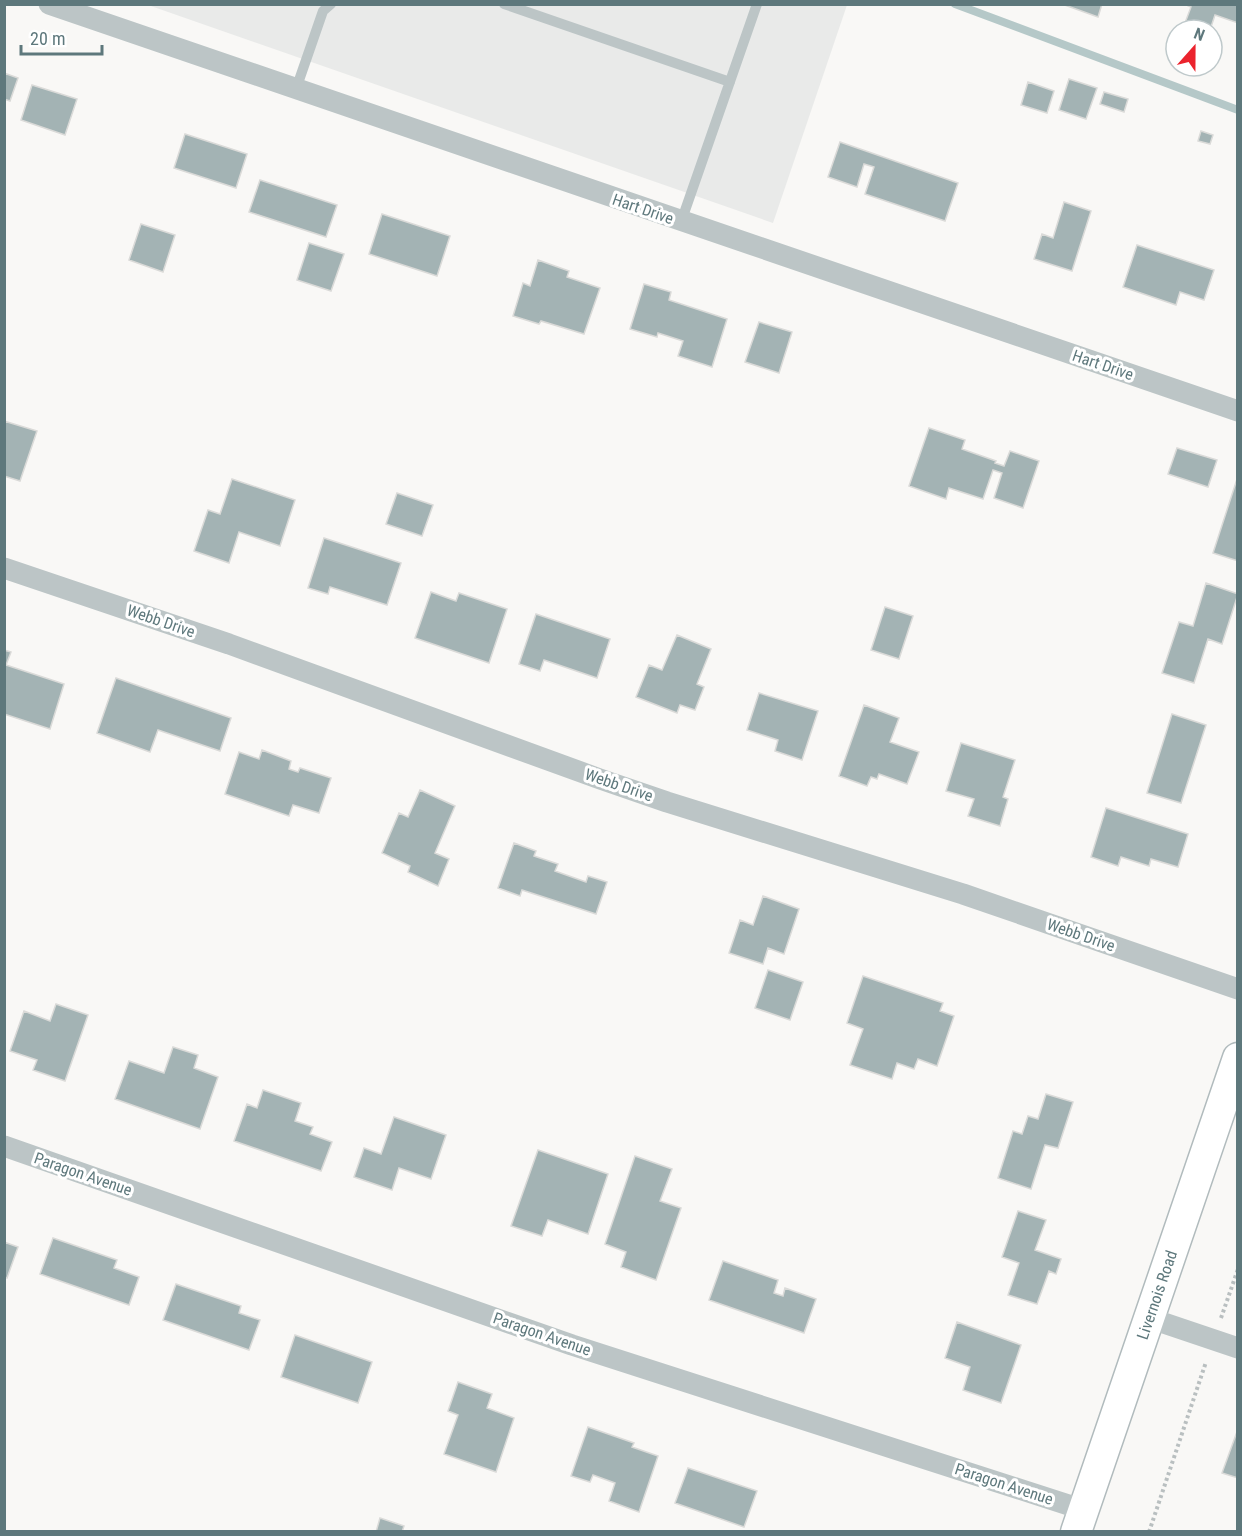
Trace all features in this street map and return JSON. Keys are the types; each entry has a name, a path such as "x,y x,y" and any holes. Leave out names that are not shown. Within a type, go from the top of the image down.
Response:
{"main road":[{"name":"Livernois Road","path":"1080,1521 1238,1058"}],"street":[{"name":"Hart Drive","path":"49,4 1238,411"},
{"name":"Webb Drive","path":"4,568 240,648 622,787 963,894 1238,989"},
{"name":"Paragon Avenue","path":"4,1146 1080,1521"},
{"path":"1149,1318 1238,1348"}],"lane":[{"path":"504,4 730,82"},
{"path":"681,222 757,4"},
{"path":"296,89 325,7"}],"path":[{"path":"1220,1322 1238,1269"},
{"path":"1149,1532 1208,1356"}],"shaded area":[{"path":"148,5 847,5 773,223"}],"building":[{"path":"1062,4 1102,4 1098,17"},
{"path":"1184,4 1238,4 1238,23 1215,15 1214,18 1187,18 1191,7"},
{"path":"4,73 18,78 10,101 4,99"},
{"path":"1069,79 1097,88 1086,119 1059,110"},
{"path":"1028,82 1054,91 1047,113 1021,105"},
{"path":"32,85 77,99 65,135 21,120"},
{"path":"1104,92 1128,99 1124,112 1100,104"},
{"path":"1201,131 1213,135 1210,144 1198,141"},
{"path":"185,134 247,154 236,188 174,168"},
{"path":"840,142 958,183 945,221 865,194 874,167 864,164 857,187 828,177"},
{"path":"260,180 337,205 326,237 249,212"},
{"path":"1064,202 1091,211 1072,271 1034,259 1042,234 1053,238"},
{"path":"382,214 450,236 437,276 369,254"},
{"path":"141,224 175,235 163,272 129,260"},
{"path":"309,243 344,254 331,291 297,280"},
{"path":"1137,245 1214,270 1204,300 1180,292 1176,305 1123,287"},
{"path":"538,260 569,271 567,277 600,288 584,334 541,321 539,324 513,316 523,283 530,286"},
{"path":"644,284 671,292 669,300 727,319 712,367 678,356 683,341 658,333 657,337 630,329"},
{"path":"759,322 792,332 779,373 745,362"},
{"path":"4,421 37,431 20,481 4,476"},
{"path":"929,428 965,440 962,449 1004,466 1010,451 1039,461 1023,508 994,498 1002,473 993,470 983,499 949,488 946,499 909,486"},
{"path":"1177,448 1217,460 1208,487 1168,474"},
{"path":"1238,476 1238,561 1213,553"},
{"path":"232,479 295,500 280,546 239,532 229,563 194,551 208,510 220,514"},
{"path":"397,493 433,505 422,536 386,524"},
{"path":"324,538 401,563 387,605 330,587 328,594 308,588"},
{"path":"1206,583 1238,594 1222,644 1208,639 1194,683 1162,673 1179,622 1193,626"},
{"path":"431,592 456,601 459,593 507,609 489,663 415,638"},
{"path":"885,607 913,616 899,659 871,650"},
{"path":"536,614 610,639 597,678 544,660 540,671 519,664"},
{"path":"677,635 711,649 697,684 704,687 695,710 680,705 677,713 636,697 649,665 662,670"},
{"path":"4,650 11,652 6,665 64,684 50,729 4,714"},
{"path":"116,678 231,718 220,751 158,730 150,752 97,733"},
{"path":"759,693 818,711 802,760 775,751 778,740 747,730"},
{"path":"864,705 899,718 890,742 919,752 907,784 879,774 877,779 871,777 867,786 839,776"},
{"path":"1172,714 1206,725 1181,803 1147,793"},
{"path":"961,743 1015,760 1003,797 1008,799 1000,826 968,816 974,799 946,791"},
{"path":"262,750 291,761 289,769 298,772 300,768 331,778 319,813 293,805 289,816 225,794 239,752 259,759"},
{"path":"420,790 455,806 435,853 449,859 438,886 408,872 410,866 382,853 399,813 408,817"},
{"path":"1106,808 1188,834 1178,867 1151,859 1149,866 1121,857 1118,866 1091,857"},
{"path":"514,843 536,851 534,856 558,864 555,871 586,882 588,876 607,882 596,914 522,890 520,896 498,888"},
{"path":"763,896 799,909 784,954 768,948 763,964 729,953 740,920 753,925"},
{"path":"768,970 803,982 790,1020 755,1008"},
{"path":"863,976 943,1003 940,1011 954,1016 937,1066 918,1059 914,1069 897,1063 892,1079 850,1065 863,1029 847,1023"},
{"path":"56,1004 88,1015 65,1081 33,1070 37,1060 10,1051 24,1011 50,1021"},
{"path":"173,1047 198,1055 194,1068 218,1077 200,1129 115,1099 129,1061 164,1073"},
{"path":"263,1090 301,1103 295,1121 313,1127 310,1134 332,1142 321,1171 234,1141 247,1104 257,1108"},
{"path":"1046,1094 1073,1102 1058,1148 1045,1145 1031,1189 998,1178 1013,1131 1022,1134 1028,1116 1038,1119"},
{"path":"394,1117 446,1135 431,1179 399,1168 392,1190 354,1177 364,1148 381,1154"},
{"path":"538,1150 608,1174 588,1234 548,1220 542,1236 511,1226"},
{"path":"635,1156 672,1169 660,1201 681,1208 656,1280 621,1267 626,1252 605,1244"},
{"path":"1018,1211 1046,1220 1035,1250 1061,1259 1056,1274 1049,1271 1037,1304 1008,1295 1019,1263 1002,1257"},
{"path":"53,1238 117,1260 114,1268 139,1277 129,1305 40,1274"},
{"path":"4,1242 18,1247 7,1278 4,1277"},
{"path":"723,1261 778,1280 774,1293 783,1296 785,1288 816,1299 804,1333 709,1300"},
{"path":"176,1284 241,1306 239,1313 260,1320 249,1350 163,1320"},
{"path":"957,1322 1021,1345 1001,1403 963,1390 970,1367 945,1358"},
{"path":"295,1335 372,1362 358,1403 281,1377"},
{"path":"458,1382 492,1394 487,1408 514,1418 496,1472 444,1454 458,1415 448,1411"},
{"path":"588,1427 634,1443 632,1447 658,1456 639,1512 609,1501 615,1483 593,1475 590,1482 571,1476"},
{"path":"1238,1429 1238,1478 1222,1473"},
{"path":"688,1468 757,1491 744,1527 675,1503"},
{"path":"380,1518 404,1526 402,1532 376,1532"}],"waterway":[{"path":"955,4 1238,110"}]}
